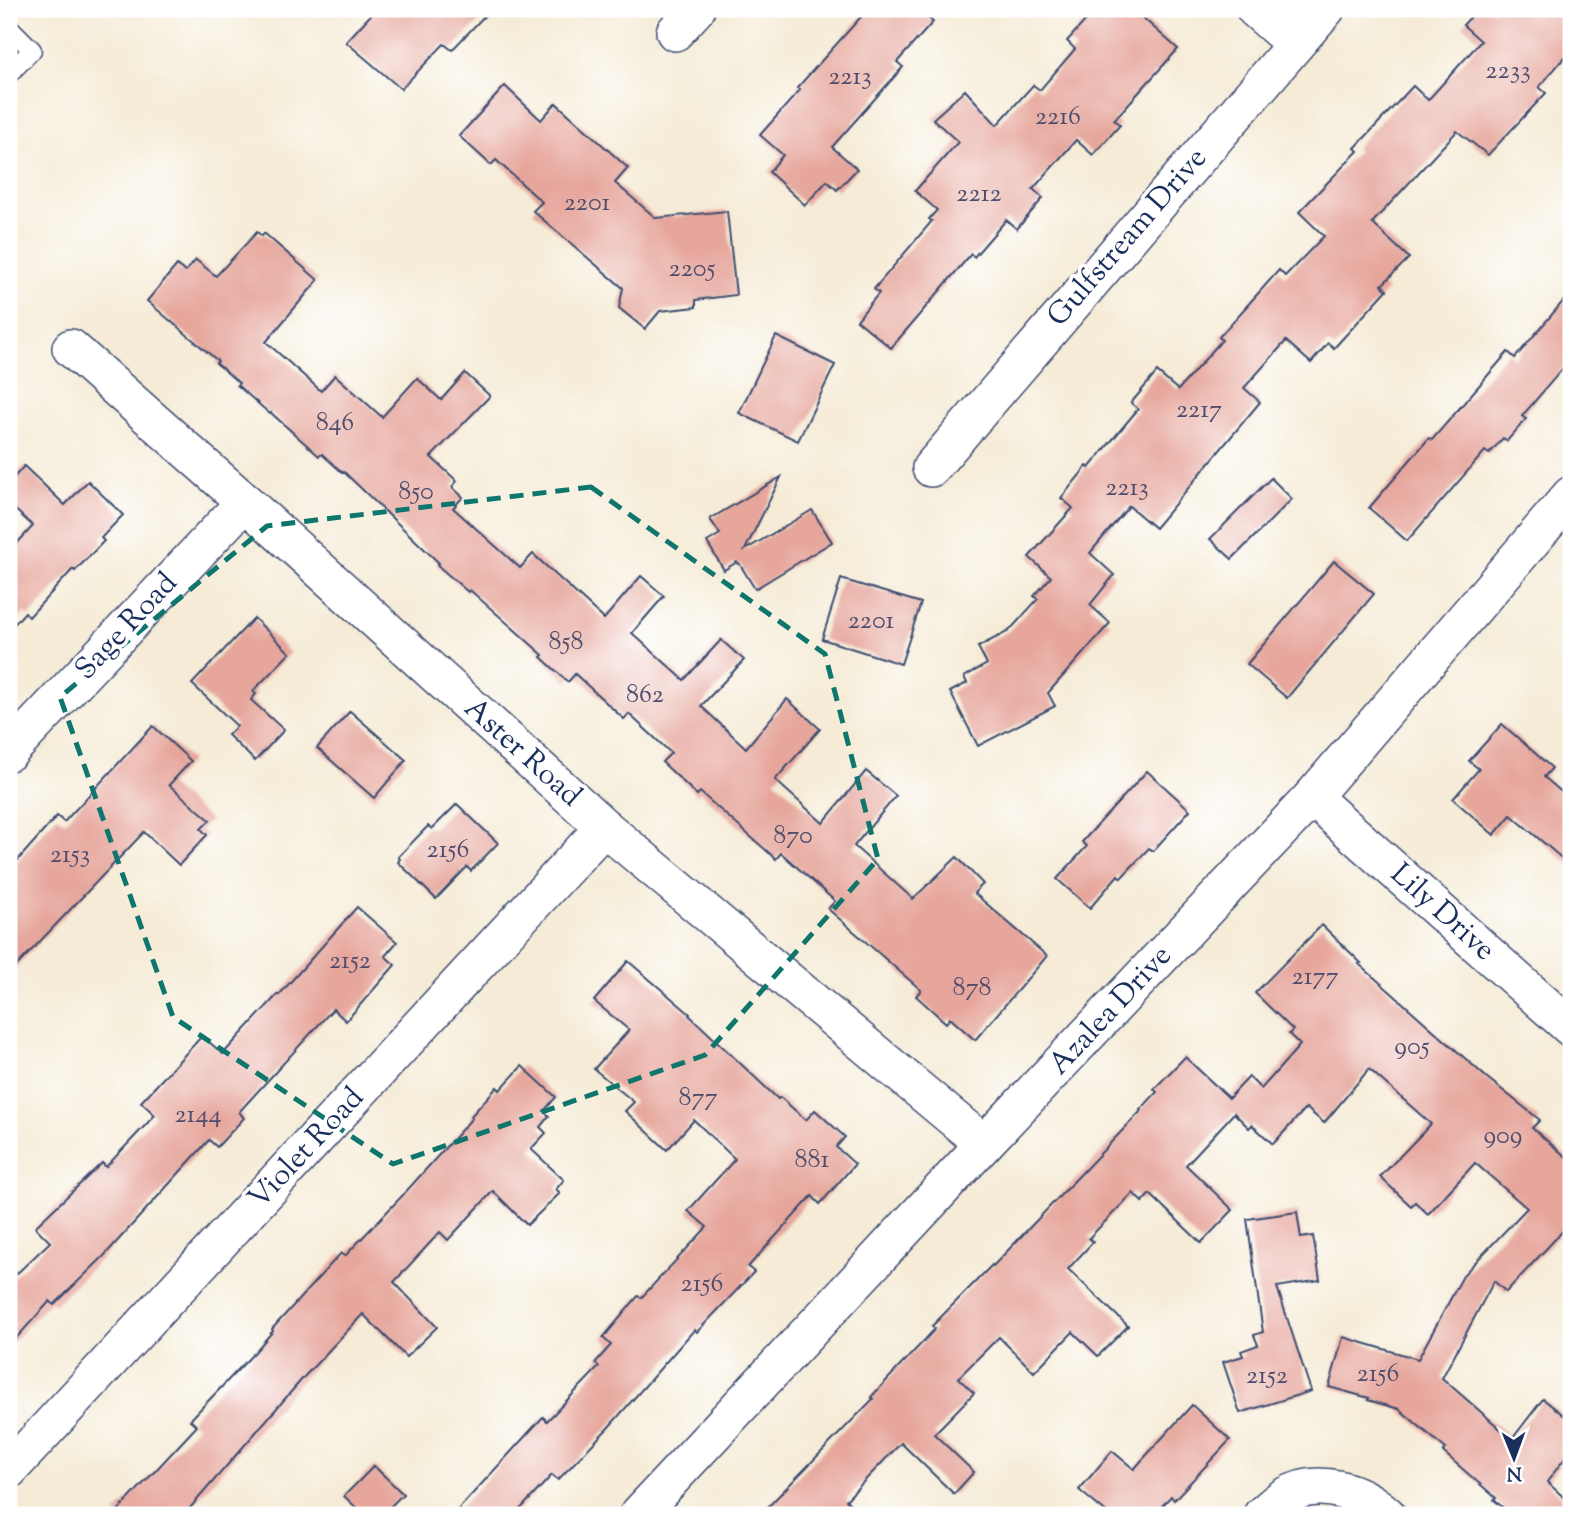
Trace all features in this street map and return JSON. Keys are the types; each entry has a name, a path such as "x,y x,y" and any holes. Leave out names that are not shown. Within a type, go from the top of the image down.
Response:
{"street":[{"path":"1255,9 1295,44"},
{"name":"Gulfstream Drive","path":"931,468 1326,9"},
{"name":"Aster Road","path":"71,348 604,827 984,1144"},
{"name":"Azalea Drive","path":"638,1515 1312,797 1571,495"},
{"name":"Sage Road","path":"9,752 245,502"},
{"name":"Lily Drive","path":"1312,797 1571,1028"},
{"name":"Violet Road","path":"9,1470 604,827"},
{"path":"1262,1515 1285,1496 1314,1486 1342,1489 1375,1504 1387,1515"}],"lane":[{"path":"9,27 32,50 9,74"}],"highlighted area":[{"path":"591,487 825,654 878,859 705,1055 393,1164 173,1017 60,697 267,526"}],"building":[{"path":"376,9 491,9 452,50 444,44 401,89 346,42"},
{"path":"868,9 917,9 933,22 897,62 903,67 832,147 857,169 837,190 827,181 805,205 769,172 783,155 760,135 800,90 797,88"},
{"path":"1096,9 1133,9 1178,49 1114,120 1120,125 1093,155 1076,140 1033,189 1043,198 1017,229 1006,220 974,257 971,254 891,348 857,320 879,293 874,289 932,221 929,219 937,210 915,191 958,142 933,119 965,90 997,125 1033,85 1040,90 1075,49 1067,41"},
{"path":"1478,9 1571,9 1571,50 1539,87 1546,93 1488,155 1457,131 1372,223 1409,258 1382,285 1387,290 1334,348 1328,343 1311,363 1286,341 1244,388 1260,402 1155,528 1129,506 1090,553 1114,575 1090,605 1110,623 1048,693 1055,706 978,746 950,692 967,683 964,677 987,664 978,647 1009,631 1038,599 1034,596 1051,577 1029,557 1073,508 1061,498 1138,409 1131,403 1157,372 1178,390 1222,340 1219,337 1279,270 1285,276 1324,236 1299,212 1358,151 1355,148 1413,86 1428,100 1481,41 1463,25"},
{"path":"505,86 541,120 556,103 628,168 615,183 656,218 727,211 736,295 696,300 696,307 660,311 645,329 619,308 623,288 533,211 542,202 496,160 491,165 459,136"},
{"path":"257,232 262,236 264,233 318,280 266,342 321,391 335,375 382,417 417,378 441,400 465,373 490,396 431,457 457,481 452,487 463,497 453,508 520,568 533,554 604,619 641,576 664,596 632,633 684,680 721,640 744,660 701,706 746,748 787,699 820,729 775,780 823,823 866,771 896,796 854,846 913,899 957,857 983,884 974,893 1047,956 975,1040 950,1018 946,1023 916,996 921,990 828,909 835,901 781,853 776,859 700,792 697,795 662,762 671,753 629,714 624,719 575,674 568,682 541,657 543,655 470,590 468,592 437,565 439,563 344,472 322,454 319,456 270,414 237,385 239,383 216,363 218,361 147,301 177,265 185,272 196,260 216,276"},
{"path":"1571,292 1571,359 1522,416 1526,419 1507,441 1503,438 1489,454 1485,451 1407,541 1369,508 1508,352 1515,358"},
{"path":"776,336 835,365 798,441 739,413"},
{"path":"24,466 65,505 88,481 123,515 101,538 104,541 75,571 73,569 29,617 25,612 9,630 9,552 33,526 9,504 9,483"},
{"path":"781,477 745,550 812,510 832,542 755,589 739,563 724,570 707,542 720,534 710,519"},
{"path":"1271,478 1292,499 1232,559 1210,539"},
{"path":"1334,561 1374,594 1287,698 1247,664"},
{"path":"841,579 921,603 901,664 822,639"},
{"path":"254,618 290,653 253,691 256,694 251,700 284,730 255,761 228,735 237,726 192,684"},
{"path":"350,711 406,760 374,798 317,748"},
{"path":"1502,724 1552,768 1544,777 1571,800 1571,866 1511,815 1494,835 1453,799 1479,769 1469,761"},
{"path":"153,726 191,761 169,785 210,820 201,829 207,835 179,865 144,832 9,974 9,870 57,816 64,822"},
{"path":"1147,771 1190,810 1153,851 1149,848 1121,878 1118,875 1090,908 1057,879 1087,846 1082,842"},
{"path":"457,804 498,843 471,871 467,867 436,899 398,862 398,857 428,826 432,829"},
{"path":"357,907 397,942 385,956 395,965 346,1021 333,1009 239,1112 244,1118 217,1147 209,1140 103,1257 54,1305 50,1301 9,1346 9,1281 50,1242 35,1227 102,1163 106,1167 155,1115 141,1102 202,1036 223,1054"},
{"path":"1322,925 1361,963 1359,964 1486,1077 1540,1120 1532,1128 1571,1161 1571,1222 1506,1292 1494,1281 1442,1378 1512,1439 1543,1399 1571,1421 1571,1450 1547,1482 1571,1504 1571,1515 1512,1515 1443,1452 1446,1449 1399,1409 1329,1387 1343,1337 1418,1359 1464,1274 1527,1208 1475,1163 1428,1214 1415,1202 1411,1206 1380,1177 1431,1124 1369,1069 1324,1123 1306,1108 1273,1144 1252,1125 1249,1128 1234,1113 1186,1165 1233,1210 1201,1243 1150,1194 1142,1202 1133,1193 1089,1238 1093,1242 1068,1269 1128,1326 1098,1356 1073,1332 1034,1372 999,1337 958,1378 974,1393 934,1434 974,1472 954,1494 901,1443 846,1500 861,1515 760,1515 873,1399 871,1397 935,1329 932,1326 1141,1111 1157,1092 1154,1089 1185,1057 1229,1098 1249,1077 1261,1089 1300,1045 1289,1034 1293,1030 1255,993"},
{"path":"628,961 690,1014 778,1099 780,1097 806,1120 815,1110 845,1137 836,1147 855,1164 820,1204 812,1196 748,1267 754,1272 697,1332 694,1330 608,1428 558,1480 552,1475 515,1515 453,1515 543,1417 547,1421 599,1367 595,1363 611,1345 603,1338 638,1296 641,1298 707,1227 688,1211 735,1159 694,1120 667,1150 625,1111 634,1102 594,1069 629,1030 594,1001"},
{"path":"522,1066 556,1097 544,1111 549,1116 540,1127 546,1133 531,1149 564,1180 556,1189 560,1193 527,1225 493,1191 448,1240 440,1232 394,1282 437,1327 406,1357 363,1314 303,1378 184,1515 114,1515 197,1426 190,1420 254,1353 272,1329 341,1253 345,1256 402,1196 497,1087 500,1090"},
{"path":"1297,1212 1301,1238 1313,1236 1320,1280 1277,1287 1311,1391 1240,1413 1223,1362 1243,1356 1241,1351 1258,1345 1254,1335 1263,1332 1247,1219"},
{"path":"1192,1405 1230,1440 1174,1500 1171,1496 1154,1515 1109,1515 1079,1490 1112,1451 1134,1469"},
{"path":"374,1466 403,1494 382,1515 364,1515 344,1496"}]}
